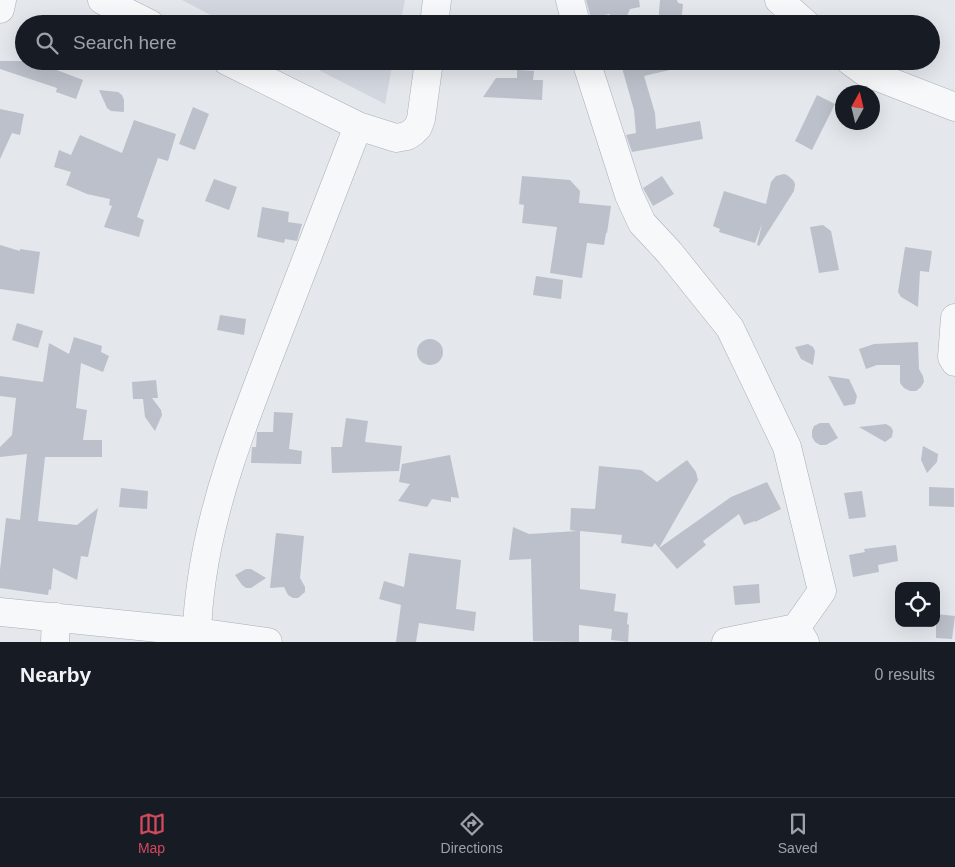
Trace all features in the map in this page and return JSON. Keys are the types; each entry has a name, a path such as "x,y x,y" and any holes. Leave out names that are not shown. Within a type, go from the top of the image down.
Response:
{"street":[{"path":"0,9 2,0"},
{"path":"102,0 132,15"},
{"path":"435,15 437,0"},
{"path":"570,0 574,15"},
{"path":"779,0 796,15"},
{"path":"245,70 358,126 396,138 407,136 418,127 421,119 428,70"},
{"path":"589,70 630,194 642,223 669,252 730,328 787,447 822,590 801,635 726,642"},
{"path":"862,70 955,107"},
{"path":"198,637 200,591 206,554 219,498 262,374 358,126"},
{"path":"955,318 952,357 955,362"},
{"path":"0,612 56,630 268,642"}],"shaded area":[{"path":"182,0 405,0 402,15 211,15"},
{"path":"319,70 391,70 385,104"}],"building":[{"path":"586,0 639,0 640,7 630,9 627,15 590,15"},
{"path":"660,0 677,0 678,3 683,4 682,15 659,15"},
{"path":"0,61 15,61 15,70 57,70 83,80 76,99 56,92 57,88 0,69"},
{"path":"517,70 534,71 533,80 543,80 542,100 483,97 496,78 517,78"},
{"path":"623,70 670,70 644,76 655,113 656,129 700,121 703,139 632,152 626,135 636,133 634,110"},
{"path":"99,90 118,92 122,95 124,112 111,111 107,108"},
{"path":"817,95 835,104 812,150 795,141"},
{"path":"193,107 209,114 195,150 179,144"},
{"path":"0,109 24,114 20,135 12,133 0,159"},
{"path":"134,120 176,134 168,161 158,158 137,217 144,220 139,237 104,227 112,206 109,205 110,199 87,194 66,185 71,172 54,167 59,150 71,155 80,135 122,153"},
{"path":"784,174 793,180 795,184 794,191 759,246 757,245 762,224 755,243 719,232 720,229 713,226 724,191 766,204 771,182 776,176"},
{"path":"522,176 570,180 580,191 579,203 611,206 604,245 587,243 582,278 550,273 557,227 522,223 524,205 519,204"},
{"path":"662,176 674,194 653,206 643,188"},
{"path":"214,179 237,187 229,210 205,201"},
{"path":"262,207 289,212 288,222 302,224 297,241 285,239 284,243 257,237"},
{"path":"823,225 831,231 839,270 819,273 810,227"},
{"path":"0,245 20,251 20,249 40,252 34,294 0,289"},
{"path":"905,247 932,251 929,272 920,271 918,307 901,297 898,292"},
{"path":"536,276 563,280 561,299 533,295"},
{"path":"220,315 246,319 244,335 217,330"},
{"path":"17,323 43,331 38,348 12,340"},
{"path":"74,337 102,346 101,352 109,356 103,372 81,363 76,408 87,410 83,440 102,440 102,457 45,457 38,521 77,525 98,508 88,557 81,556 77,580 53,568 51,590 49,589 48,595 0,588 0,570 6,518 20,520 27,454 0,457 0,447 12,435 16,398 0,396 0,376 43,382 49,343 69,354"},
{"path":"430,339 439,343 443,352 439,361 430,365 421,361 417,352 421,343"},
{"path":"918,342 919,369 924,382 916,391 904,388 900,383 900,365 877,365 866,369 859,349 874,344"},
{"path":"808,344 815,351 813,365 801,359 795,347"},
{"path":"828,376 849,379 857,396 855,404 844,406"},
{"path":"156,380 158,398 152,398 161,410 162,415 155,431 145,417 143,399 133,399 132,382"},
{"path":"274,412 293,413 289,449 302,451 301,464 251,463 252,447 256,447 257,432 273,432"},
{"path":"346,418 368,421 365,442 402,446 399,471 332,473 331,447 342,447"},
{"path":"820,423 829,423 838,438 826,445 820,445 815,442 812,437 812,431 814,426"},
{"path":"886,424 893,431 892,437 885,442 859,427"},
{"path":"923,446 938,454 937,462 927,473 921,460"},
{"path":"450,455 459,498 451,497 451,502 432,499 427,507 398,501 410,484 399,482 402,464"},
{"path":"687,460 696,472 698,480 659,548 655,543 652,547 621,543 622,535 580,531 580,589 616,594 614,611 628,613 628,642 611,640 612,629 579,625 579,642 533,641 531,559 509,560 513,527 529,534 577,531 570,530 571,508 595,509 599,466 641,470 657,482"},
{"path":"767,482 781,509 755,522 744,525 739,514 703,541 706,545 677,569 659,548 731,497"},
{"path":"929,487 954,488 954,507 929,506"},
{"path":"121,488 148,491 147,509 119,507"},
{"path":"862,491 866,517 849,519 844,493"},
{"path":"276,533 304,536 300,578 305,587 305,592 298,598 288,595 284,587 270,588"},
{"path":"896,545 898,561 878,565 879,572 853,577 849,555 865,552 864,549"},
{"path":"409,553 461,560 456,609 476,612 474,631 419,623 416,642 396,642 401,605 379,599 384,581 404,587"},
{"path":"246,569 251,569 266,578 251,588 246,588 235,575"},
{"path":"759,584 760,603 735,605 733,586"},
{"path":"940,614 955,616 952,639 936,638 936,627 940,627"}]}
